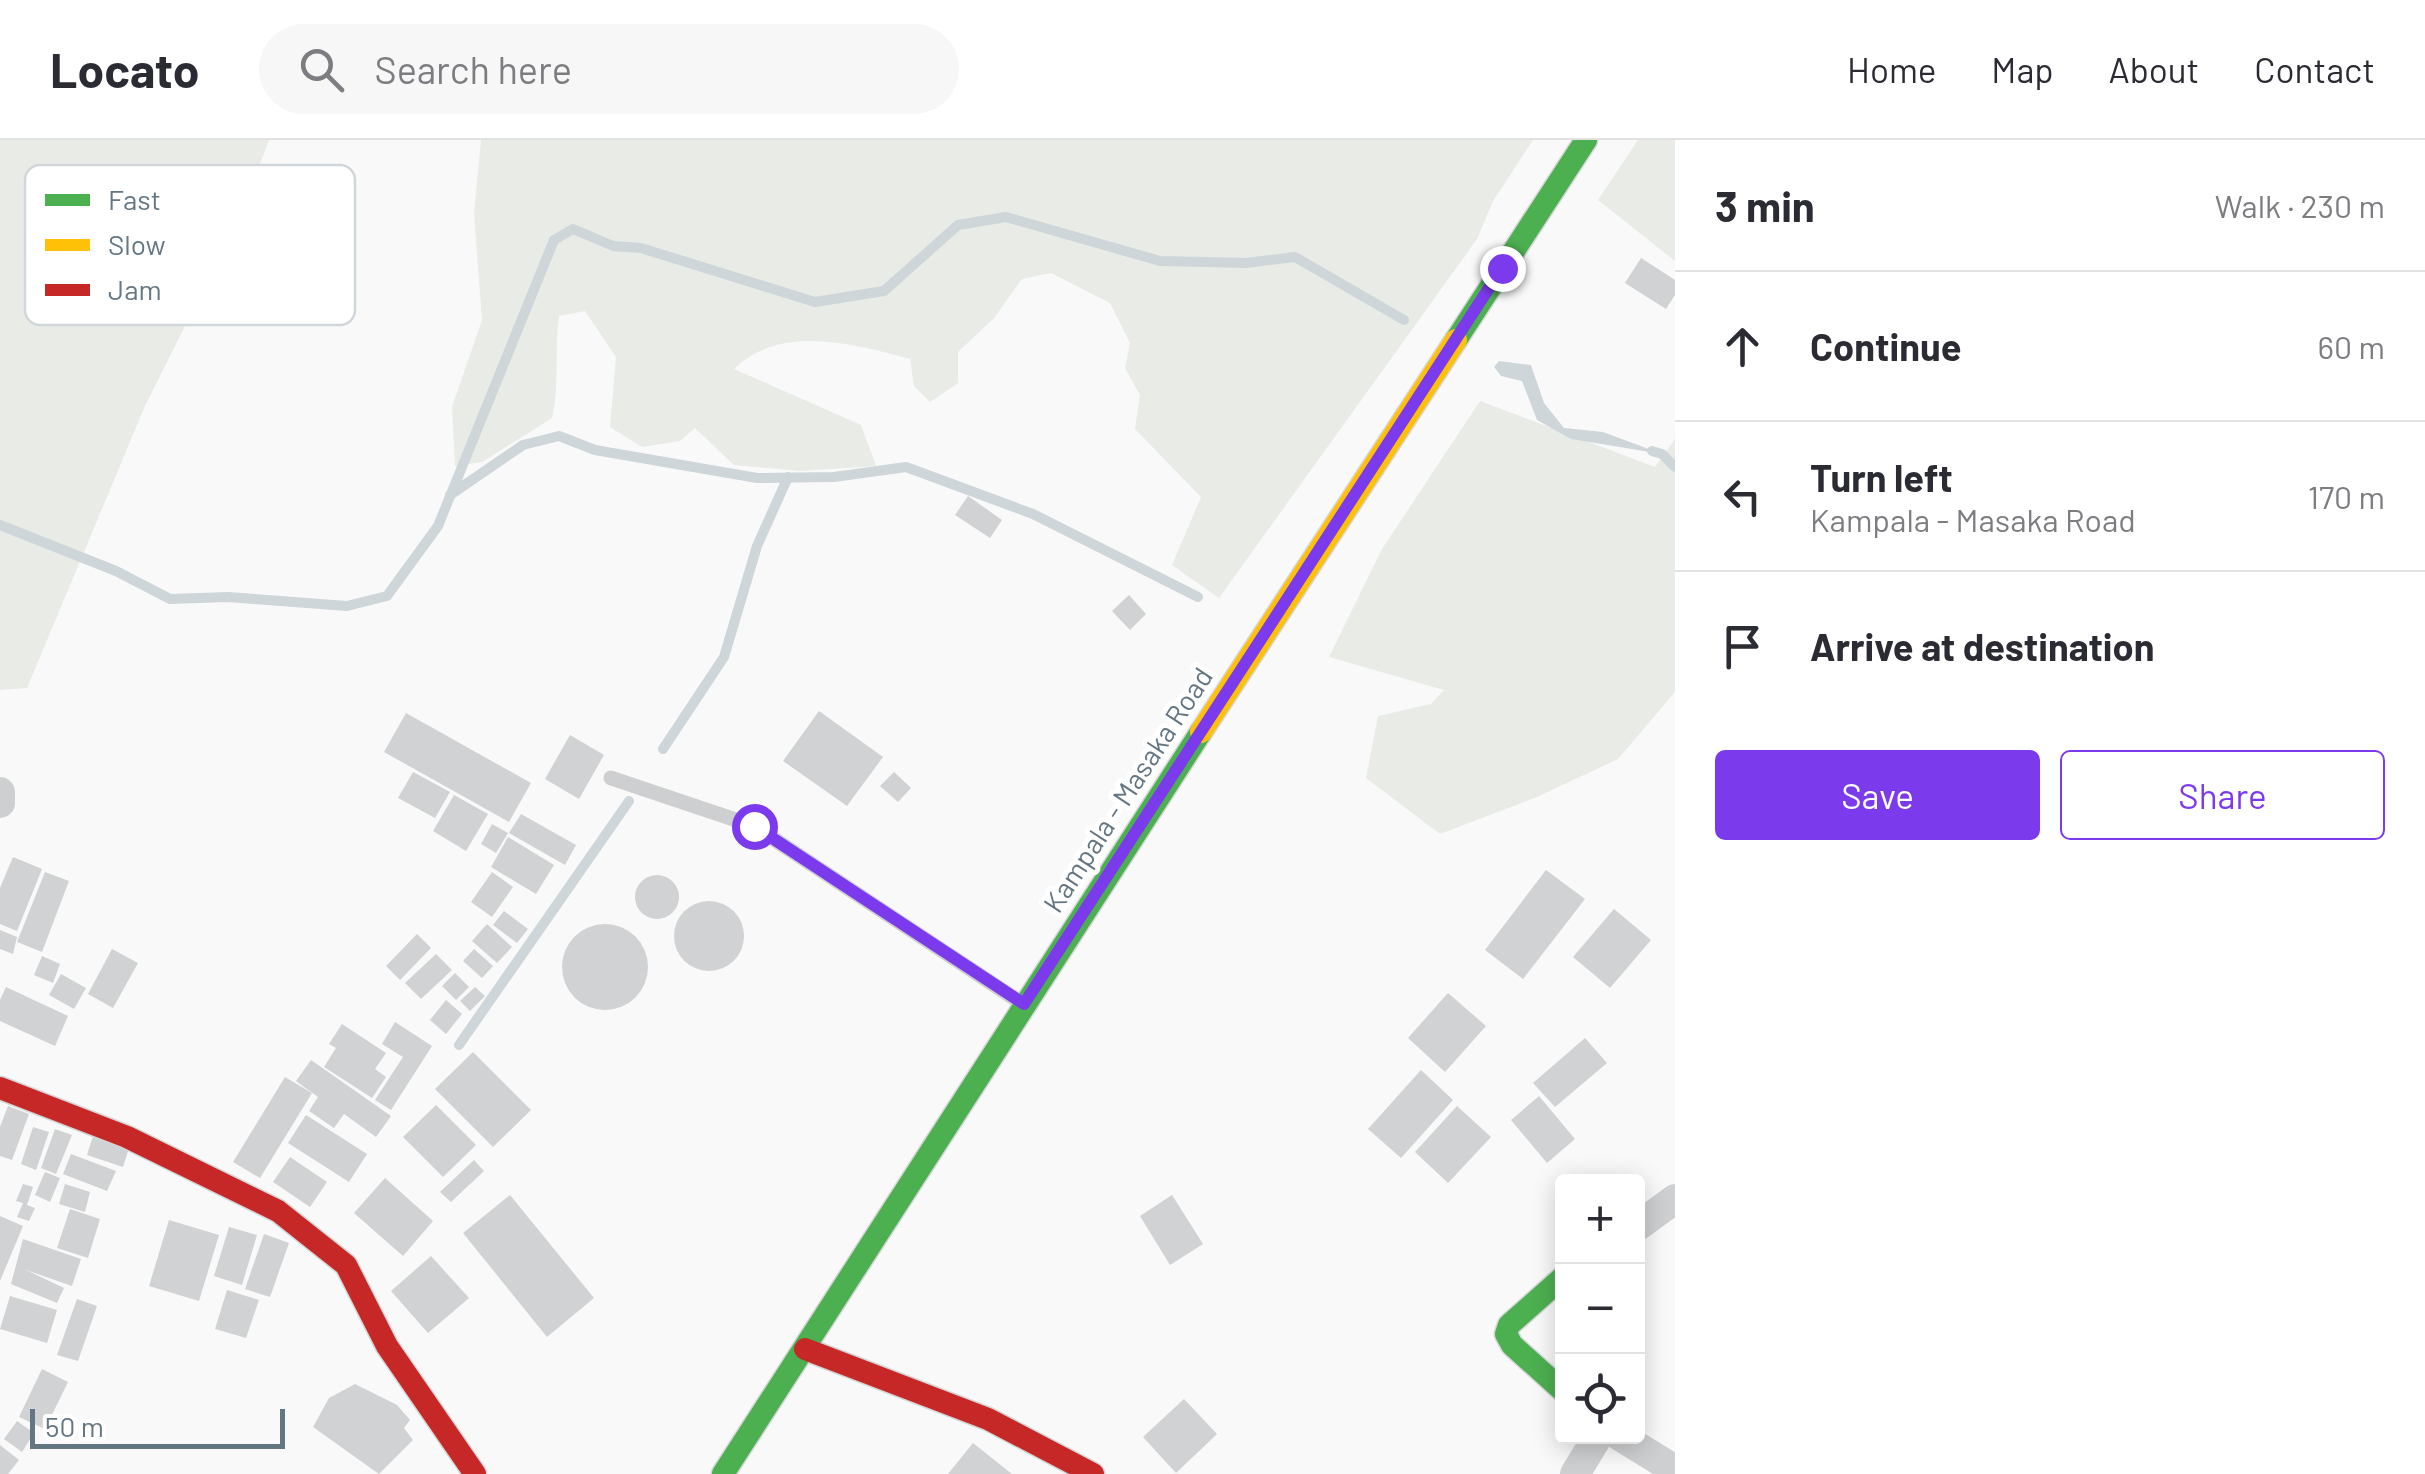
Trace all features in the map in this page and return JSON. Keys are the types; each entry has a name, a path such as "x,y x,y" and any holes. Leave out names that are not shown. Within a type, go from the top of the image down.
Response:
{"main road":[{"name":"Kampala - Masaka Road","path":"723,1474 1586,140"},
{"path":"0,1088 127,1137 278,1210 346,1266 387,1346 475,1474"},
{"path":"1555,1284 1509,1325 1506,1334 1512,1345 1555,1384"},
{"path":"805,1348 988,1419 1093,1474"}],"street":[{"path":"0,792 0,803"},
{"path":"1645,1221 1675,1198"},
{"path":"1574,1474 1593,1444"},
{"path":"1633,1444 1675,1470"}],"lane":[{"path":"611,778 754,826 1024,1004"}],"shaded area":[{"path":"0,140 269,140 259,165 25,165 25,325 186,325 145,406 27,688 0,690"},
{"path":"481,140 1533,140 1493,201 1477,239 1219,598 1172,565 1201,497 1135,429 1140,395 1125,368 1130,343 1110,303 1051,273 1022,279 994,318 958,352 958,383 930,402 914,386 910,359 842,343 773,346 734,369 861,425 876,466 800,471 734,465 695,428 680,441 642,447 610,427 616,357 585,311 559,316 552,418 482,462 455,466 452,407 482,320 474,213"},
{"path":"1638,140 1675,140 1675,261 1598,200"},
{"path":"1499,361 1531,365 1544,403 1564,428 1603,432 1662,454 1571,439 1537,420 1522,381 1501,376 1494,367"},
{"path":"1480,401 1655,467 1675,439 1675,692 1618,759 1537,797 1440,834 1366,778 1378,716 1431,704 1444,690 1329,657 1382,549"}],"building":[{"path":"1641,258 1675,280 1675,295 1666,309 1625,283"},
{"path":"968,496 1002,520 990,538 955,515"},
{"path":"1129,595 1146,614 1130,630 1112,611"},
{"path":"819,711 883,757 847,806 783,761"},
{"path":"406,713 531,783 509,822 384,752"},
{"path":"570,735 604,755 579,799 545,779"},
{"path":"413,772 450,792 435,818 398,798"},
{"path":"894,772 911,788 898,802 880,786"},
{"path":"454,795 488,814 466,851 433,831"},
{"path":"521,814 576,845 565,865 509,833"},
{"path":"492,824 508,833 496,853 481,844"},
{"path":"508,837 554,865 536,894 491,867"},
{"path":"13,857 42,869 17,931 0,924 0,888"},
{"path":"1546,870 1585,899 1523,979 1485,950"},
{"path":"45,872 69,881 42,952 17,942"},
{"path":"492,872 513,887 492,917 471,902"},
{"path":"657,875 672,882 679,897 672,912 657,919 642,912 635,897 642,882"},
{"path":"709,901 734,911 744,936 734,961 709,971 684,961 674,936 684,911"},
{"path":"1614,909 1651,940 1610,988 1573,957"},
{"path":"504,911 528,929 517,943 493,925"},
{"path":"487,924 512,947 497,963 472,941"},
{"path":"605,924 635,937 648,967 635,997 605,1010 575,997 562,967 575,937"},
{"path":"0,930 17,937 13,954 0,949"},
{"path":"417,934 431,948 400,980 386,966"},
{"path":"112,949 138,963 113,1008 88,994"},
{"path":"474,949 493,966 482,978 463,961"},
{"path":"436,954 452,970 421,999 405,983"},
{"path":"42,956 60,964 53,983 34,975"},
{"path":"455,973 469,987 456,1000 442,986"},
{"path":"61,974 86,988 74,1009 49,995"},
{"path":"6,987 68,1016 55,1046 0,1021 0,1000"},
{"path":"475,987 485,996 470,1011 460,1001"},
{"path":"1448,993 1486,1026 1445,1072 1408,1038"},
{"path":"446,1000 462,1014 446,1034 430,1020"},
{"path":"395,1022 432,1046 391,1110 375,1100 403,1057 382,1044"},
{"path":"342,1024 386,1053 375,1069 386,1077 372,1098 324,1067 336,1048 329,1044"},
{"path":"1585,1038 1607,1063 1555,1107 1533,1083"},
{"path":"473,1052 531,1110 493,1147 435,1089"},
{"path":"311,1060 391,1116 376,1137 344,1114 334,1128 309,1111 318,1097 296,1081"},
{"path":"1421,1070 1453,1100 1401,1158 1368,1129"},
{"path":"285,1077 312,1093 260,1178 233,1162"},
{"path":"1539,1096 1575,1139 1547,1163 1511,1120"},
{"path":"436,1105 476,1145 443,1177 403,1137"},
{"path":"8,1106 29,1114 12,1160 0,1156 0,1127"},
{"path":"1457,1106 1491,1137 1448,1183 1415,1152"},
{"path":"306,1115 367,1154 349,1182 288,1143"},
{"path":"33,1127 49,1132 36,1170 21,1164"},
{"path":"55,1129 72,1135 56,1174 41,1168"},
{"path":"94,1133 130,1145 123,1167 87,1155"},
{"path":"71,1154 116,1171 107,1191 63,1174"},
{"path":"290,1157 327,1182 310,1207 273,1182"},
{"path":"474,1160 484,1171 451,1202 440,1192"},
{"path":"45,1172 60,1178 50,1202 35,1195"},
{"path":"385,1178 433,1221 403,1256 354,1213"},
{"path":"23,1184 33,1187 27,1205 35,1208 29,1221 17,1217 23,1203 16,1201"},
{"path":"65,1184 90,1192 85,1212 59,1204"},
{"path":"510,1195 594,1298 547,1337 463,1233"},
{"path":"1172,1195 1203,1244 1170,1265 1140,1216"},
{"path":"70,1209 100,1219 88,1258 57,1248"},
{"path":"0,1216 23,1226 0,1281"},
{"path":"169,1220 219,1235 199,1301 149,1286"},
{"path":"229,1227 257,1235 242,1285 214,1276"},
{"path":"264,1234 289,1243 270,1297 245,1289"},
{"path":"23,1239 81,1259 72,1286 26,1270 64,1288 57,1303 11,1284"},
{"path":"431,1256 469,1298 428,1333 391,1291"},
{"path":"227,1290 259,1300 246,1338 215,1329"},
{"path":"10,1296 57,1310 47,1343 0,1329"},
{"path":"77,1299 97,1306 78,1361 57,1355"},
{"path":"42,1369 68,1382 45,1429 19,1417"},
{"path":"355,1384 397,1405 410,1420 404,1428 413,1440 379,1474 313,1427 329,1398"},
{"path":"1184,1399 1217,1434 1176,1473 1143,1437"},
{"path":"17,1421 34,1433 22,1452 4,1439"},
{"path":"973,1443 1012,1474 948,1474"},
{"path":"0,1445 19,1460 8,1474 0,1474"}],"waterway":[{"path":"0,525 116,571 170,599 228,597 347,606 387,596 438,526 554,240 573,229 613,246 641,248 815,302 884,291 958,225 1006,217 1160,261 1246,263 1295,257 1404,320"},
{"path":"450,495 523,445 559,436 595,450 757,478 834,477 906,467 1033,514 1198,597"},
{"path":"1652,451 1662,454 1675,467"},
{"path":"663,749 724,657 757,546 788,477"},
{"path":"459,1045 629,801"}],"traffic: fast":[{"path":"1456,340 1586,140"},
{"path":"723,1474 1201,732"},
{"path":"1555,1284 1509,1325 1506,1334 1512,1345 1555,1384"}],"traffic: slow":[{"path":"1201,732 1456,340"}],"traffic: jam":[{"path":"0,1088 127,1137 278,1211 346,1265 387,1346 475,1474"},
{"path":"805,1349 988,1419 1093,1474"}],"route":[{"path":"754,826 1024,1004 1502,268"}]}
